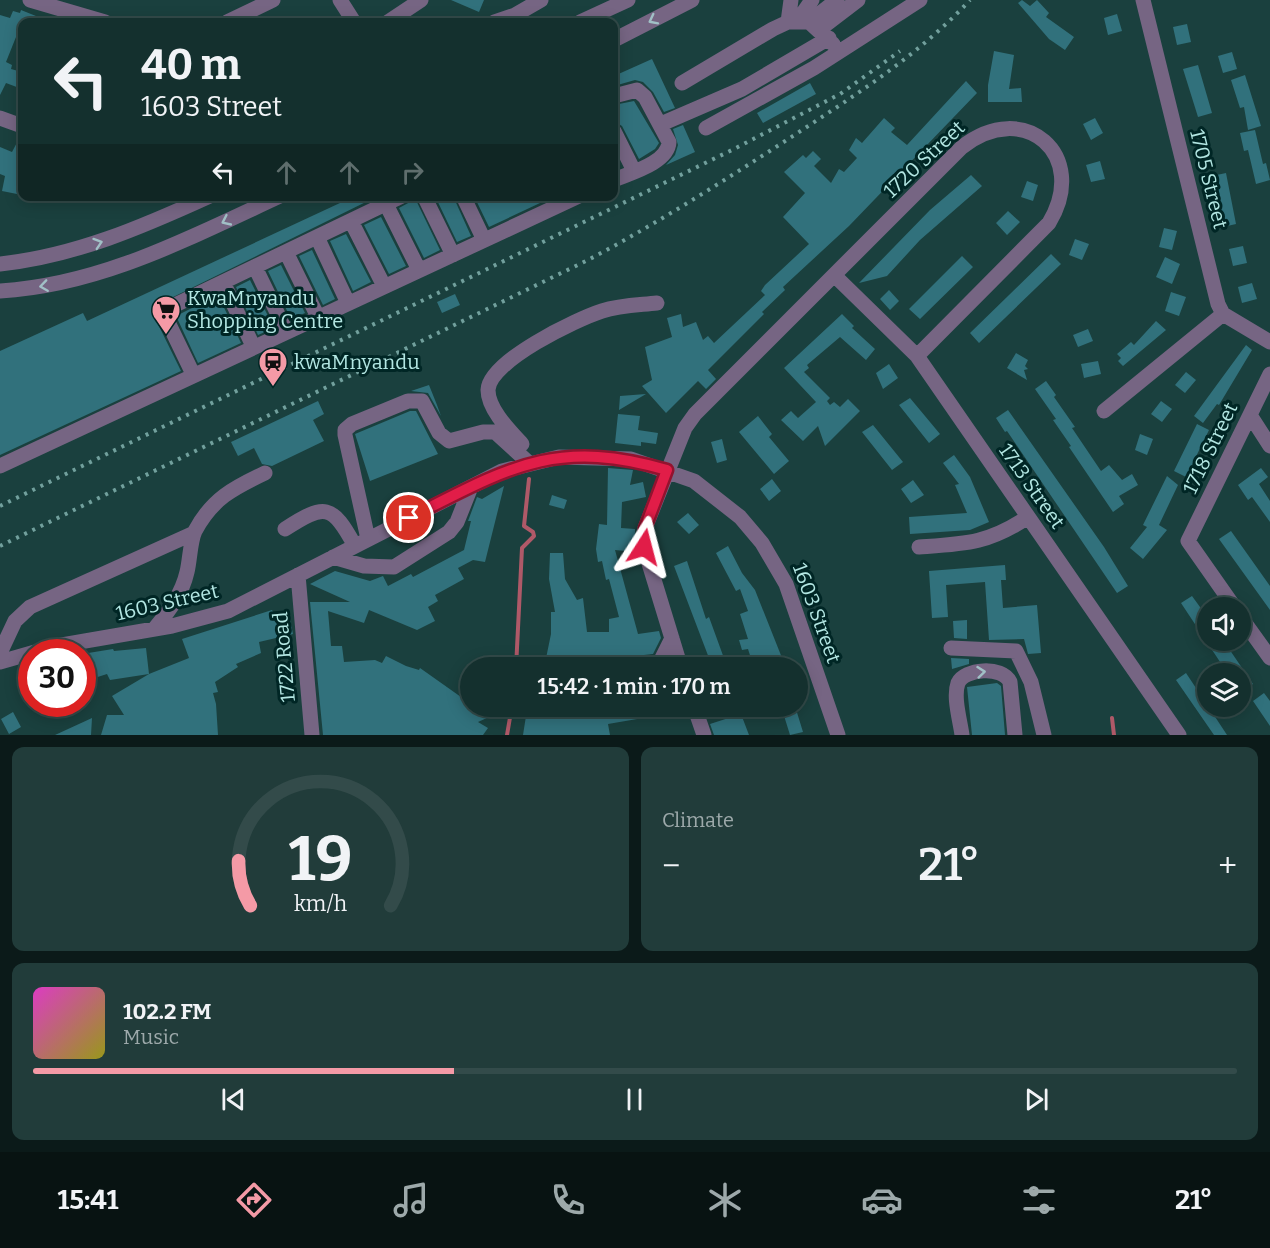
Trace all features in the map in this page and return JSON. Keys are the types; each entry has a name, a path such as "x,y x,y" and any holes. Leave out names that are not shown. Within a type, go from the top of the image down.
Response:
{"street":[{"path":"30,0 91,18"},
{"path":"235,18 273,0"},
{"path":"340,0 351,18"},
{"path":"394,18 421,0"},
{"path":"506,18 541,0"},
{"path":"589,18 628,0"},
{"path":"618,38 692,0"},
{"path":"791,0 809,26 839,53"},
{"path":"809,26 812,0"},
{"path":"660,123 742,90 837,0"},
{"path":"682,83 809,26 858,0"},
{"path":"706,128 839,53 920,0"},
{"name":"1705 Street","path":"1143,0 1212,282 1223,314"},
{"path":"618,95 637,90 645,97 669,142 669,149 654,162 618,178"},
{"path":"0,118 18,125"},
{"name":"1720 Street","path":"678,657 644,547 645,528 681,437 696,414 977,136 996,129 1020,128 1037,135 1052,147 1060,164 1063,185 1060,205 1049,223 917,356"},
{"path":"618,139 634,171"},
{"path":"0,264 68,253 132,232 199,201"},
{"path":"0,291 67,283 112,270 268,201"},
{"path":"193,374 168,325 167,312 173,306 392,201"},
{"path":"426,201 453,255"},
{"path":"465,201 484,240"},
{"path":"0,465 566,201"},
{"path":"386,204 419,270"},
{"path":"351,221 384,286"},
{"path":"317,237 348,303"},
{"path":"286,252 318,317"},
{"path":"255,267 286,332"},
{"name":"1713 Street","path":"834,275 917,356 1179,735"},
{"path":"223,282 254,346"},
{"path":"536,462 496,412 490,399 491,379 512,357 588,317 618,308 657,303"},
{"path":"1104,411 1223,314 1270,342"},
{"name":"1718 Street","path":"1227,597 1188,541 1270,374"},
{"path":"361,542 345,435 345,430 352,424 408,401 422,401 440,433 449,441 483,432 495,432 536,462"},
{"path":"1250,415 1270,446"},
{"name":"1603 Street","path":"0,662 56,646 155,628 228,611 501,471 536,462 598,457 631,459 694,481 718,498 740,517 775,561 786,584 838,735"},
{"path":"0,653 15,621 30,607 194,532 224,495 265,473"},
{"path":"333,557 364,566 394,567 449,532 457,522 471,487"},
{"path":"285,529 309,513 327,511 339,518 361,542"},
{"path":"918,547 973,544 1012,528 1028,517"},
{"path":"155,628 180,594 187,575 194,532"},
{"name":"1722 Road","path":"298,575 312,735"},
{"path":"1251,631 1270,658"},
{"path":"662,657 672,638"},
{"path":"951,648 1016,651 1030,682 1044,735"},
{"path":"962,735 957,693 960,680 967,674 996,670 1007,675 1010,682 1015,735"},
{"path":"698,717 704,735"}],"building":[{"path":"451,0 484,0 479,12"},
{"path":"1022,0 1030,6 1037,0 1049,13 1046,17 1074,37 1065,50 1049,39 1018,3"},
{"path":"21,10 41,18 18,18 18,32 6,62 12,65 11,69 18,71 18,88 6,83 0,95 0,15 10,18 13,11 20,13"},
{"path":"1117,14 1122,31 1108,35 1104,18"},
{"path":"1187,24 1191,42 1177,45 1173,27"},
{"path":"994,51 1014,55 1009,89 1021,88 1022,102 988,102 988,85"},
{"path":"1232,52 1237,69 1223,73 1218,56"},
{"path":"652,59 675,108 664,112 653,92 643,82 635,80 618,85 618,74"},
{"path":"1198,65 1212,113 1198,117 1183,69"},
{"path":"1245,75 1261,126 1248,130 1244,107 1240,108 1231,80"},
{"path":"966,81 977,93 849,226 783,287 785,290 762,312 764,314 708,370 716,379 706,389 698,381 666,413 642,386 652,380 645,347 672,337 667,318 681,314 683,327 696,322 703,340 708,336 714,343 765,295 761,291 765,285 809,244 783,217 805,193 784,172 803,155 806,158 813,151 821,159 814,166 831,183 839,169 844,172 857,158 849,150 856,138 862,143 884,118 895,128 891,132 907,145"},
{"path":"810,83 816,94 763,123 757,113"},
{"path":"634,101 659,143 655,149 639,159 622,126 618,124 618,104"},
{"path":"1095,118 1103,133 1091,140 1083,124"},
{"path":"683,125 695,152 666,165 675,155 678,145 673,129"},
{"path":"1255,130 1263,164 1266,163 1270,180 1256,184 1248,150 1244,151 1240,133"},
{"path":"18,141 18,194 2,191 5,176 0,174 0,147 12,152"},
{"path":"1100,161 1105,179 1091,182 1086,165"},
{"path":"1226,173 1236,224 1223,227 1212,176"},
{"path":"971,175 982,186 920,240 887,276 859,283 930,210"},
{"path":"1027,181 1038,185 1033,201 1021,197"},
{"path":"344,201 368,201 165,301 157,314 157,322 181,371 0,455 0,351 83,313 87,321"},
{"path":"416,201 440,250 424,258 399,208"},
{"path":"437,201 455,201 471,236 457,242"},
{"path":"476,201 544,201 489,227"},
{"path":"1008,211 1020,222 1007,235 996,223"},
{"path":"381,217 406,266 389,274 364,225"},
{"path":"1164,228 1177,231 1172,250 1159,247"},
{"path":"346,234 371,282 353,291 330,241"},
{"path":"1075,239 1089,244 1082,260 1069,255"},
{"path":"1243,246 1247,263 1233,266 1229,249"},
{"path":"312,250 335,299 323,305 299,256"},
{"path":"1051,254 1061,264 979,343 970,333"},
{"path":"962,256 973,267 920,319 909,309"},
{"path":"1165,257 1180,264 1172,284 1156,277"},
{"path":"281,265 305,313 291,319 268,271"},
{"path":"250,280 274,328 258,335 236,287"},
{"path":"1252,283 1257,299 1242,303 1238,287"},
{"path":"889,290 899,301 890,310 880,299"},
{"path":"1171,292 1186,297 1179,316 1165,311"},
{"path":"455,294 460,305 442,313 437,302"},
{"path":"218,295 241,343 198,363 177,318 180,314"},
{"path":"842,314 854,326 852,328 875,349 866,360 840,337 807,365 809,368 804,372 830,398 827,401 830,405 834,402 840,407 848,399 860,411 825,446 818,426 803,441 781,420 791,411 798,418 816,402 784,368"},
{"path":"1156,321 1166,330 1123,366 1118,361 1121,358 1117,354 1131,342 1134,345"},
{"path":"1088,329 1093,341 1078,347 1073,335"},
{"path":"1246,345 1252,350 1219,405 1217,404 1203,423 1194,416"},
{"path":"1016,353 1028,360 1025,366 1028,369 1024,370 1027,380 1007,368"},
{"path":"1098,361 1101,374 1084,378 1081,364"},
{"path":"889,364 898,378 883,389 876,373"},
{"path":"1186,372 1196,380 1185,393 1175,385"},
{"path":"1046,381 1075,427 1072,428 1101,471 1109,465 1122,480 1132,474 1138,485 1119,496 1124,504 1113,512 1069,447 1071,446 1053,420 1056,419 1035,389"},
{"path":"429,385 441,416 428,393 411,391"},
{"path":"646,394 619,410 620,396"},
{"path":"910,398 940,434 929,443 899,405"},
{"path":"318,401 324,414 313,420 324,441 272,466 262,464 254,448 238,456 231,442"},
{"path":"1161,401 1172,409 1162,422 1151,414"},
{"path":"1008,410 1104,547 1128,586 1117,593 1007,431 1005,432 996,418"},
{"path":"410,411 416,411 438,454 370,481 355,434"},
{"path":"618,414 640,416 638,430 658,433 656,444 641,442 641,446 615,443"},
{"path":"758,416 772,434 769,437 789,461 774,474 739,432"},
{"path":"1197,424 1209,430 1186,477 1174,471"},
{"path":"873,425 903,462 892,470 862,432"},
{"path":"1140,434 1153,439 1147,455 1135,450"},
{"path":"722,439 727,460 717,463 711,442"},
{"path":"954,455 970,477 989,522 970,530 910,534 909,517 967,513 955,485 959,484 943,463"},
{"path":"608,468 633,470 630,485 643,482 646,497 622,502 621,528 635,529 635,552 615,550 638,634 659,631 661,638 653,654 644,655 644,657 631,657 630,655 546,657 551,634 551,612 555,612 549,579 550,553 563,553 565,579 577,600 583,598 587,632 609,632 609,619 619,617 609,579 606,580 602,561 598,562 596,549 599,524 607,525"},
{"path":"1261,468 1268,477 1259,484 1270,501 1270,522 1252,497 1248,500 1238,485"},
{"path":"1167,476 1178,485 1159,525 1167,530 1143,559 1130,548 1147,527 1143,525"},
{"path":"772,479 781,491 769,501 760,489"},
{"path":"913,480 924,495 911,503 901,489"},
{"path":"504,486 485,562 473,560 458,568 464,579 435,595 438,601 428,607 435,621 417,630 369,610 364,623 328,611 331,646 342,646 344,662 375,660 382,663 386,656 406,666 419,670 420,668 460,696 460,717 489,717 478,722 488,728 483,735 323,735 310,602 350,602 310,584 335,571 370,581 383,576 388,586 411,574 413,577 464,550 471,521 468,521 477,497 482,499"},
{"path":"552,495 567,500 564,509 549,505"},
{"path":"688,513 699,525 689,534 677,522"},
{"path":"1231,531 1270,586 1270,610 1219,539"},
{"path":"728,546 742,573 755,590 782,657 751,657 748,649 742,650 739,640 748,639 740,614 748,611 740,589 736,591 716,553"},
{"path":"687,561 706,619 709,617 724,657 709,657 674,566"},
{"path":"1005,565 1006,580 1001,580 1003,608 1037,605 1041,653 1028,654 1024,639 989,640 985,582 946,585 948,617 932,618 929,571"},
{"path":"1192,596 1197,603 1197,627 1181,603"},
{"path":"272,610 276,617 288,611 293,634 259,642 261,653 236,664 238,667 215,682 218,692 213,693 218,735 101,735 107,715 124,715 112,696 149,674 189,658 182,639"},
{"path":"967,620 967,639 954,638 953,621"},
{"path":"146,648 149,674 110,680 107,674 96,678 96,652"},
{"path":"1213,651 1230,651 1239,663 1221,663"},
{"path":"951,658 969,659 969,664 952,669"},
{"path":"1186,673 1197,690 1197,710 1176,680"},
{"path":"997,683 1001,686 1005,735 972,735 967,687"},
{"path":"1264,693 1270,701 1270,726 1253,701"},
{"path":"13,712 21,727 9,734 1,719"},
{"path":"526,717 643,718 608,724 610,735 523,735"},
{"path":"732,717 742,717 749,735 714,735 710,724"},
{"path":"784,717 798,717 803,732 790,735"},
{"path":"1202,717 1215,717 1227,735 1214,735"},
{"path":"92,718 91,735 55,735"}],"waterway":[{"path":"517,657 522,548 534,536 533,532 524,526 529,479"},
{"path":"507,735 510,717"},
{"path":"1112,718 1114,735"}],"railway":[{"path":"0,546 615,245 719,183 865,88 909,56 951,20 970,0"},
{"path":"0,506 734,149 840,94 900,51"}],"place":[{"name":"KwaMnyandu Shopping Centre","path":"166,336"},
{"name":"kwaMnyandu","path":"273,388"}],"route":[{"path":"409,518 501,471 529,463 559,457 588,456 631,459 667,470 645,528 644,547"}]}
